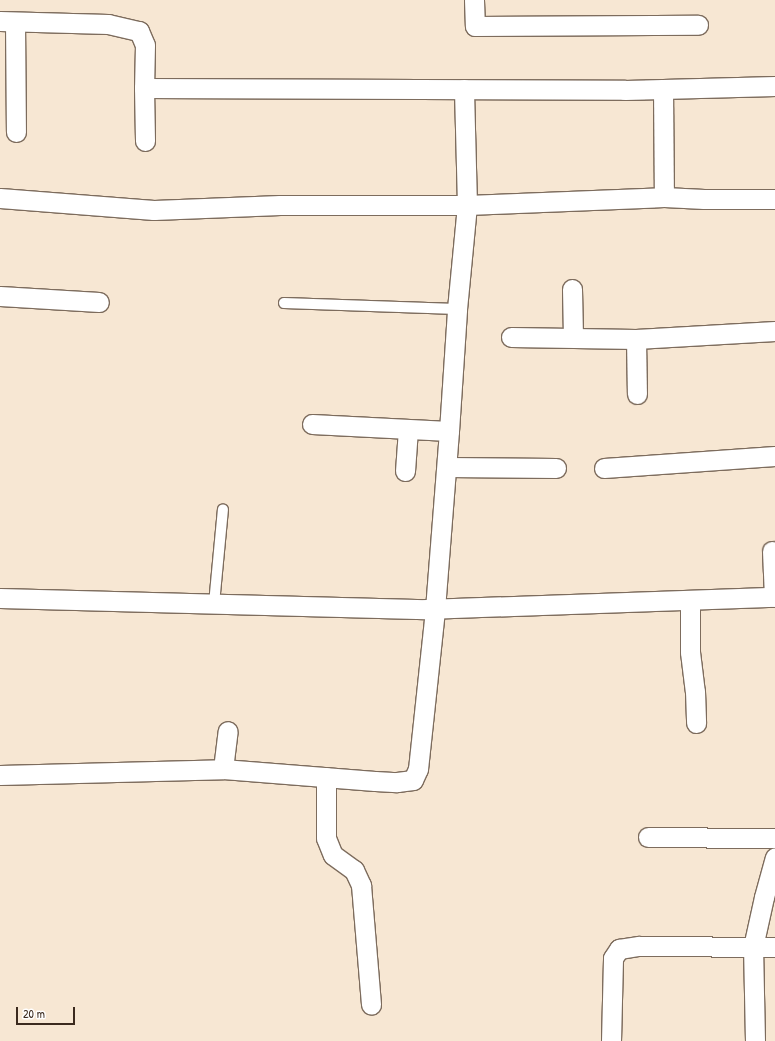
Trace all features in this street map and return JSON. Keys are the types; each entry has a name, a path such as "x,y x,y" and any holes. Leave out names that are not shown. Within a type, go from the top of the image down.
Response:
{"street":[{"path":"474,0 475,26 698,25"},
{"path":"16,132 8,22 108,24 139,31 145,45 144,88 146,141"},
{"path":"144,88 663,89 775,86"},
{"path":"0,775 222,769 397,782 412,780 418,769 435,609 450,431 457,309 467,205 464,89"},
{"path":"663,89 664,197"},
{"path":"0,198 154,210 272,205 467,205 664,197 704,199 775,199"},
{"path":"572,289 573,338"},
{"path":"0,296 99,302"},
{"path":"511,337 636,338 775,331"},
{"path":"636,338 637,394"},
{"path":"312,424 450,431"},
{"path":"405,471 408,429"},
{"path":"604,468 775,456"},
{"path":"447,467 556,468"},
{"path":"0,598 435,609 774,597 772,551"},
{"path":"690,600 690,652 695,691 696,723"},
{"path":"222,769 228,731"},
{"path":"326,777 326,838 333,855 354,870 361,885 371,1006"},
{"path":"648,837 775,838"},
{"path":"755,1041 754,947 764,897 775,857"},
{"path":"611,1041 614,958 619,949 639,946 775,947"}],"lane":[{"path":"284,302 457,309"},
{"path":"214,604 223,509"}]}
